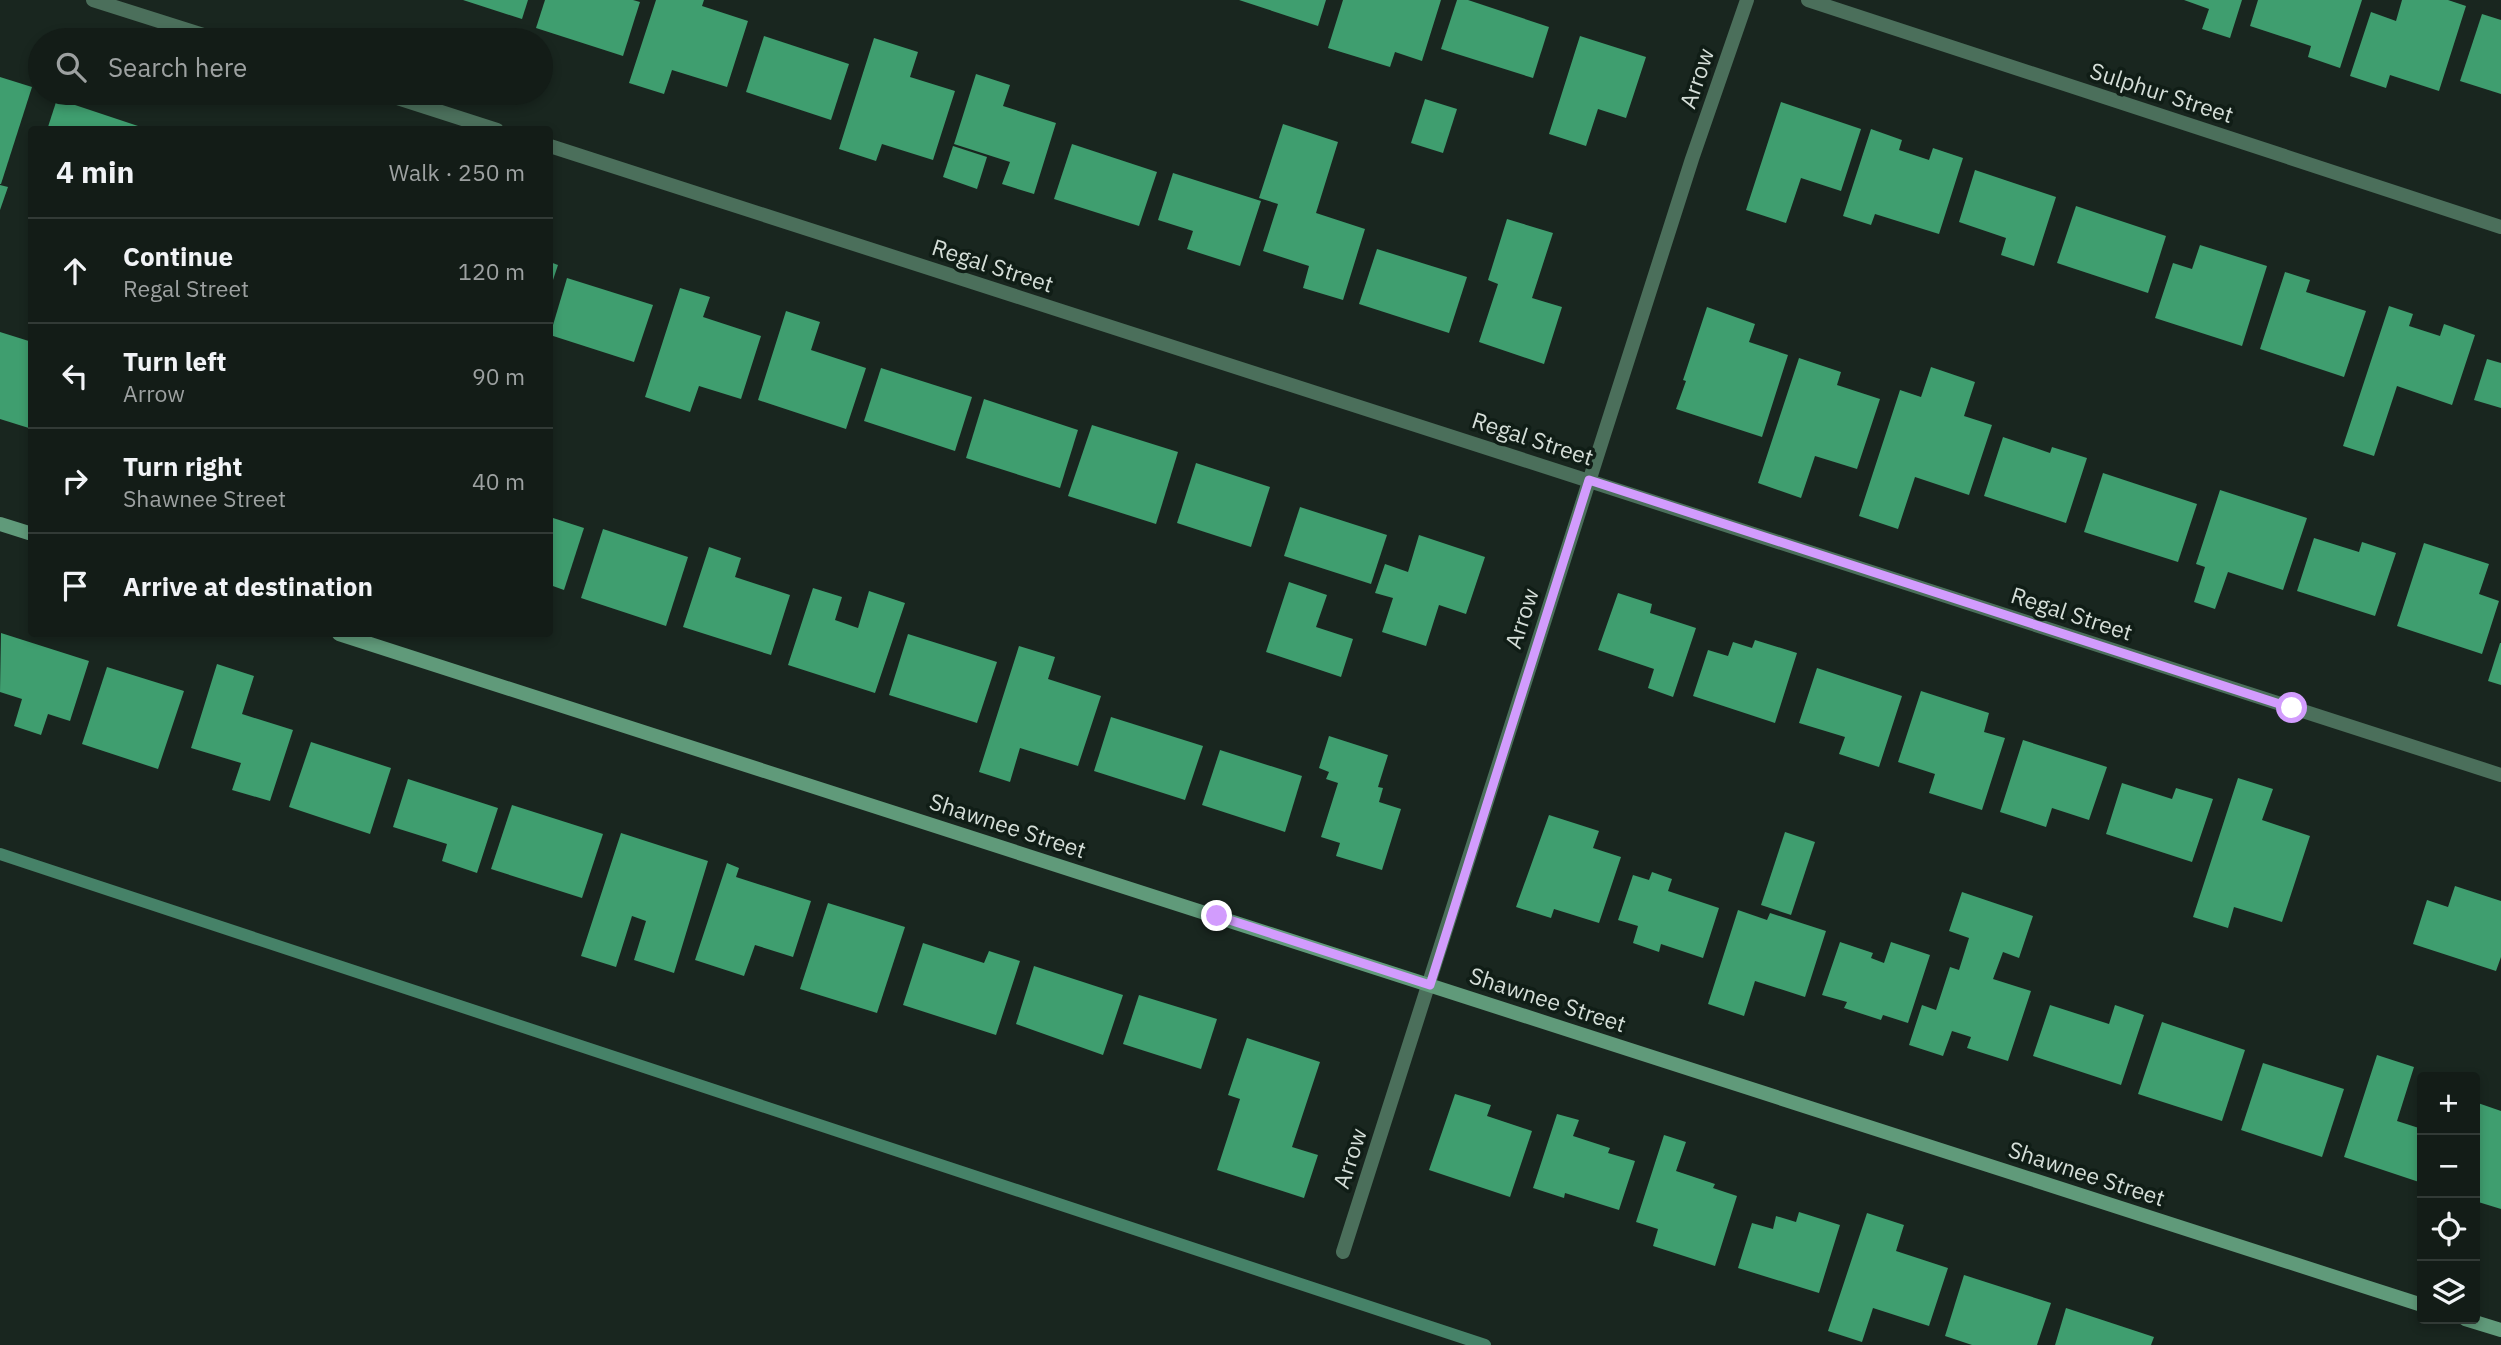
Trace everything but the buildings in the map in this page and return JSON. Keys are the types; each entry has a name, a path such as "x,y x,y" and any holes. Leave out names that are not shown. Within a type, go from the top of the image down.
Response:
{"street":[{"path":"93,0 181,28"},
{"name":"Arrow","path":"1343,1252 1692,159 1747,0"},
{"name":"Sulphur Street","path":"1808,0 2501,227"},
{"path":"419,105 485,126"},
{"name":"Regal Street","path":"553,147 2501,775"},
{"path":"0,524 28,533"},
{"name":"Shawnee Street","path":"348,637 2417,1303"},
{"path":"2480,1324 2501,1330"}],"waterway":[{"path":"0,854 1485,1345"}],"route":[{"path":"1217,916 1430,985 1589,480 2292,708"}]}
